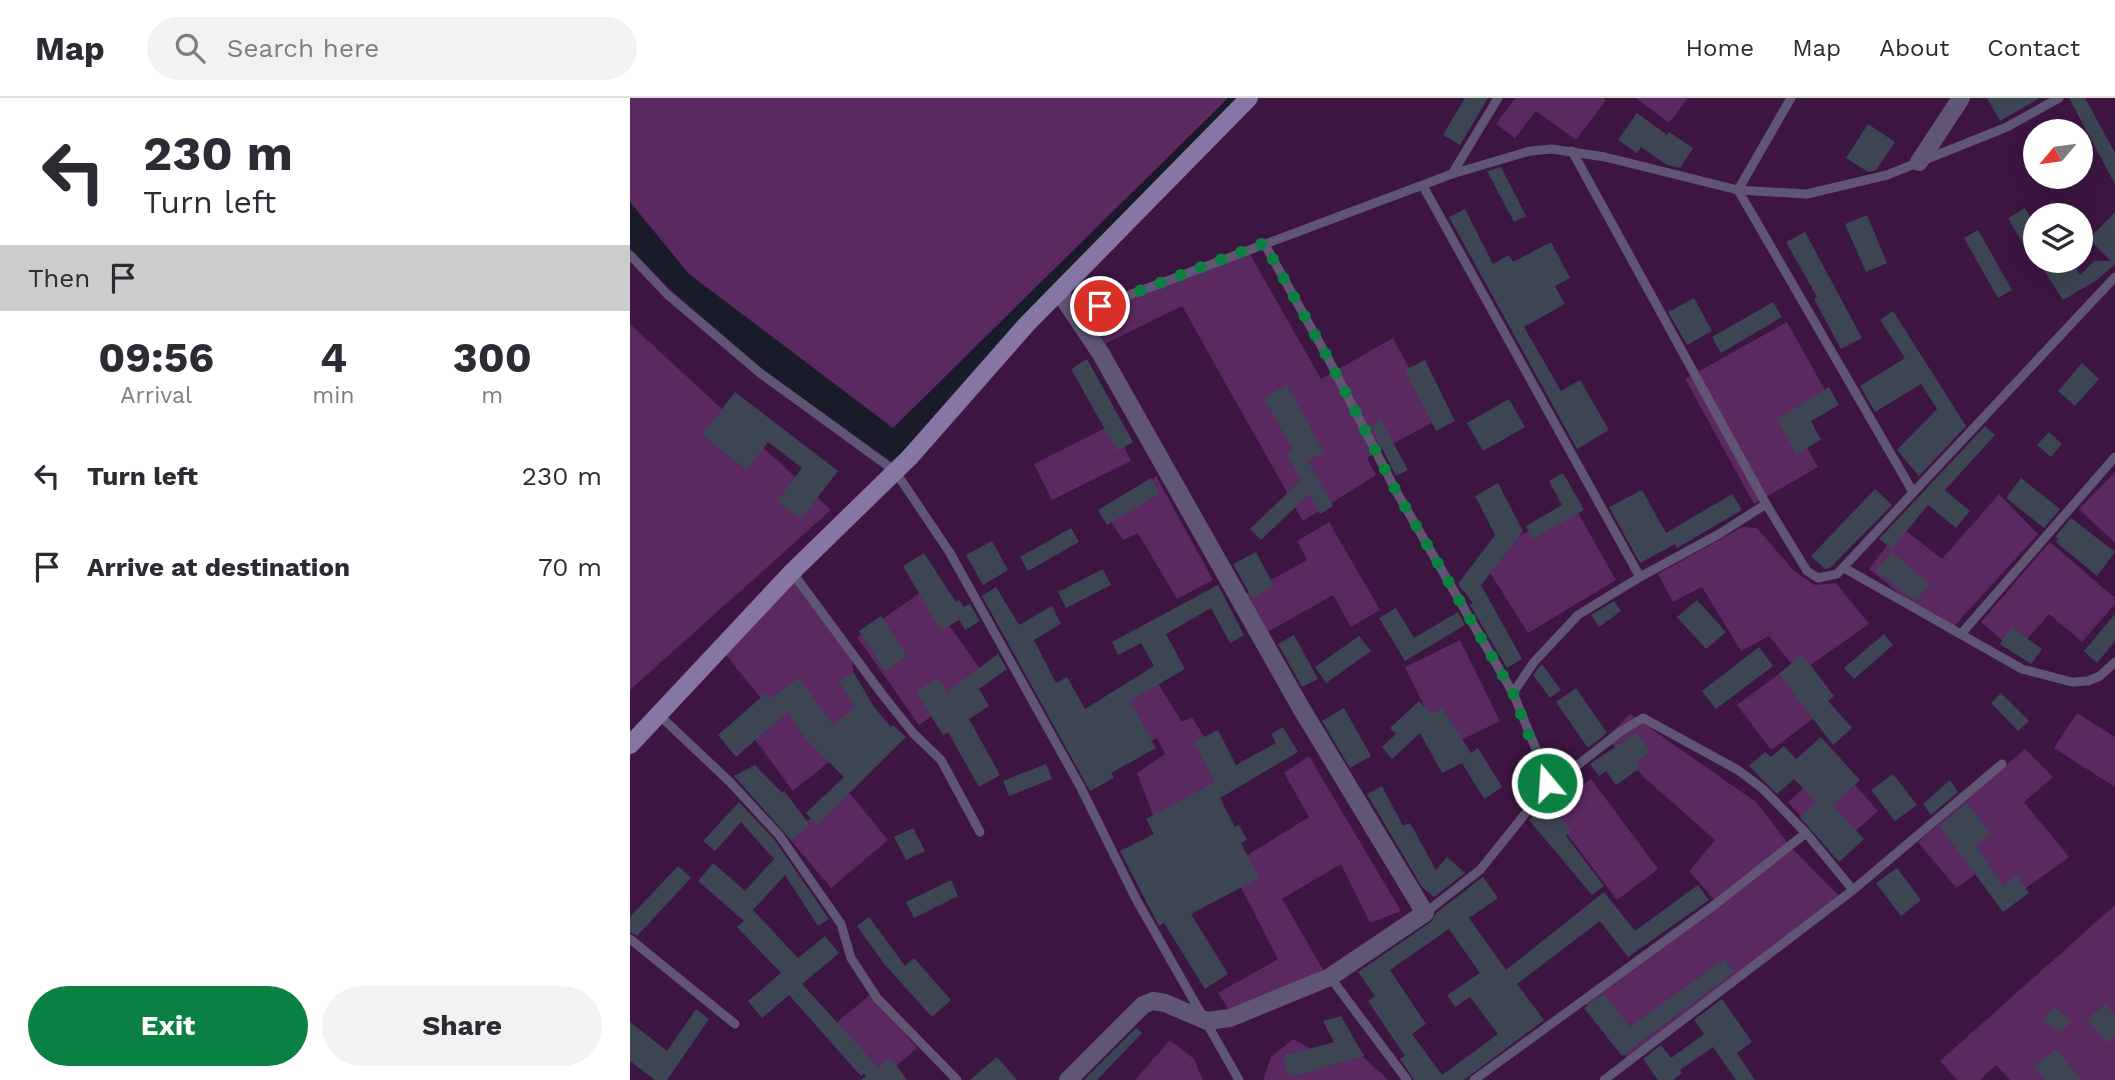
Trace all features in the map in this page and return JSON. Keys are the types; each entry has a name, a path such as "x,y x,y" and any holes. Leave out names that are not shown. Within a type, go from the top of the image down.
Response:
{"street":[{"path":"630,745 792,572 895,471 1027,326 1249,98"},
{"path":"1919,162 1961,98"},
{"path":"1060,293 1076,315 1190,509 1301,708 1425,913 1330,977 1230,1018 1207,1021 1165,1003 1153,1001 1143,1005 1068,1080"}],"lane":[{"path":"1452,174 1498,98"},
{"path":"1738,190 1791,98"},
{"path":"1076,315 1452,174 1530,151 1572,151 1738,190 1807,194 1887,175 2007,127 2059,98"},
{"path":"1572,151 1654,306 1766,504 1807,571 1818,578 1826,578 1846,569 1913,492 2115,277"},
{"path":"1423,186 1640,577"},
{"path":"1738,190 1913,492"},
{"path":"1264,243 1329,360 1396,491 1513,693 1545,771 1547,783 1541,794 1480,870 1425,913"},
{"path":"630,255 667,294 760,373 895,471 950,552 1080,786 1136,899 1239,1080"},
{"path":"1961,634 2115,457"},
{"path":"1513,693 1543,652 1578,615 1766,504"},
{"path":"1846,569 2022,669 2072,682 2099,676 2115,662"},
{"path":"792,572 882,694 941,761 981,832"},
{"path":"659,715 730,782 779,835 841,924 851,958 877,998 957,1080"},
{"path":"1541,794 1620,732 1643,718 1738,770 1763,789 1806,833 1853,890"},
{"path":"1604,1080 1853,890 2002,764"},
{"path":"1474,1080 1717,903 1806,833"},
{"path":"630,939 735,1024"},
{"path":"1330,977 1407,1080"}],"shaded area":[{"path":"630,98 1228,98 893,428 689,274 630,202"},
{"path":"1254,98 2115,98 2115,1080 630,1080 630,248 671,289 765,371 898,466"},
{"path":"1515,98 1606,100 1576,140 1536,111 1515,138 1496,124"},
{"path":"1636,98 1688,98 1669,123"},
{"path":"1247,249 1321,379 1393,338 1437,420 1367,458 1376,475 1303,521 1182,306 1092,350 1075,318"},
{"path":"1787,322 1830,399 1792,421 1818,467 1754,504 1685,379"},
{"path":"630,324 831,510 630,690"},
{"path":"1113,424 1131,461 1052,500 1034,464"},
{"path":"2115,472 2115,543 2079,509"},
{"path":"1156,476 1213,580 1177,599 1138,533 1123,540 1106,514"},
{"path":"1999,494 2038,534 1948,633 1869,569 1901,527 1942,559"},
{"path":"1574,506 1616,580 1528,633 1480,557"},
{"path":"1329,522 1380,610 1351,627 1333,595 1268,632 1246,594 1307,560 1297,541"},
{"path":"1742,527 1757,528 1795,572 1815,585 1836,583 1869,624 1799,673 1769,636 1741,651 1702,587 1673,602 1658,574"},
{"path":"2050,542 2115,598 2115,604 2082,642 2049,614 2016,652 1981,622"},
{"path":"792,575 851,655 860,717 840,753 793,791 745,726 769,708 721,649"},
{"path":"924,590 986,677 919,725 857,637"},
{"path":"1460,640 1500,721 1445,748 1405,667"},
{"path":"1784,670 1818,715 1771,750 1737,705"},
{"path":"1152,674 1182,722 1192,717 1231,781 1156,823 1137,773 1165,754 1157,738 1127,754 1101,708"},
{"path":"2077,713 2115,737 2115,787 2054,748"},
{"path":"1630,714 1756,802 1791,847 1840,897 1630,1062 1583,1001 1716,902 1689,871 1715,840 1647,780 1606,738"},
{"path":"2025,749 2053,777 2024,802 2069,857 2007,902 1983,869 1956,888 1918,842"},
{"path":"1309,756 1401,911 1370,923 1341,864 1282,899 1328,978 1235,1019 1218,993 1278,959 1230,866 1309,817 1284,773"},
{"path":"1834,761 1878,811 1832,852 1788,802"},
{"path":"1591,779 1658,869 1617,900 1549,810"},
{"path":"846,789 888,840 831,888 788,837"},
{"path":"2115,905 2115,1080 2010,1080 1996,1065 1980,1080 1957,1080 1940,1061"},
{"path":"871,994 917,1048 881,1080 830,1028"},
{"path":"1293,1039 1323,1055 1353,1047 1388,1080 1263,1080 1271,1057"},
{"path":"1170,1040 1194,1059 1203,1080 1135,1080"}],"building":[{"path":"1465,98 1488,98 1460,145 1443,135"},
{"path":"1987,98 2040,98 2000,121"},
{"path":"2069,98 2085,98 2115,153 2115,184 2093,143 2093,119 2080,119"},
{"path":"1637,113 1667,135 1669,132 1693,148 1680,168 1667,165 1641,147 1637,153 1618,140"},
{"path":"1868,124 1895,142 1876,170 1868,172 1846,158"},
{"path":"1501,167 1526,216 1514,222 1487,171"},
{"path":"1465,209 1493,264 1509,255 1513,262 1551,242 1570,278 1555,286 1565,304 1524,327 1561,391 1580,380 1609,430 1577,449 1449,217"},
{"path":"2023,209 2023,244 2008,218"},
{"path":"2115,212 2115,264 2097,280 2063,300 2046,273 2093,273 2094,261 2111,261 2093,243 2093,235"},
{"path":"1867,215 1887,263 1866,272 1845,224"},
{"path":"1978,230 2012,290 1998,298 1964,238"},
{"path":"1805,232 1862,338 1841,349 1814,299 1817,297 1786,242"},
{"path":"1694,298 1712,331 1687,345 1668,312"},
{"path":"1773,302 1782,317 1721,353 1712,337"},
{"path":"1893,311 1966,426 1919,476 1897,450 1937,409 1921,384 1875,412 1860,386 1905,358 1880,320"},
{"path":"1087,359 1133,442 1117,451 1071,369"},
{"path":"1425,360 1455,421 1436,431 1405,370"},
{"path":"2082,363 2099,379 2075,406 2058,391"},
{"path":"1287,385 1324,452 1308,461 1333,506 1320,514 1309,494 1261,540 1250,529 1301,480 1287,454 1293,450 1264,398"},
{"path":"1829,387 1839,405 1811,421 1821,440 1796,454 1777,419"},
{"path":"735,392 838,471 801,519 777,501 802,468 768,442 747,470 702,435"},
{"path":"1509,399 1525,427 1483,451 1467,423"},
{"path":"1381,420 1408,470 1396,476 1371,426"},
{"path":"1985,426 1995,435 1945,490 1970,511 1956,528 1928,505 1892,549 1879,539"},
{"path":"2049,432 2062,444 2051,457 2037,445"},
{"path":"1563,473 1584,510 1532,539 1526,526 1562,505 1549,481"},
{"path":"1151,478 1160,493 1107,525 1098,510"},
{"path":"2021,478 2060,509 2044,528 2006,498"},
{"path":"1498,483 1523,531 1481,585 1522,659 1507,668 1470,605 1473,603 1458,584 1495,535 1475,496"},
{"path":"1875,489 1892,505 1830,568 1825,569 1811,556"},
{"path":"1642,490 1666,533 1732,494 1742,510 1677,548 1675,544 1640,563 1609,507"},
{"path":"2071,518 2115,552 2097,576 2056,542 2058,539 2055,537"},
{"path":"1071,528 1079,542 1028,571 1020,557"},
{"path":"992,541 1008,570 983,585 966,555"},
{"path":"1256,552 1274,586 1252,598 1233,564"},
{"path":"1891,552 1930,584 1916,601 1876,571"},
{"path":"924,553 956,602 959,600 964,607 970,604 980,621 965,630 959,620 941,631 903,566"},
{"path":"1103,569 1111,585 1066,608 1058,592"},
{"path":"1218,585 1244,635 1230,643 1211,608 1166,634 1185,669 1130,701 1156,748 1111,773 1114,778 1090,791 982,596 996,587 1019,625 1052,606 1061,624 1034,640 1056,683 1067,677 1085,709 1154,666 1141,643 1118,655 1112,642"},
{"path":"1697,600 1726,632 1706,649 1677,617"},
{"path":"1614,601 1621,611 1599,627 1591,615"},
{"path":"1396,608 1414,638 1458,612 1465,625 1405,661 1379,618"},
{"path":"2115,614 2115,641 2097,663 2084,651"},
{"path":"881,616 907,656 885,671 859,631"},
{"path":"2012,627 2042,649 2031,664 2000,644"},
{"path":"1884,634 1893,645 1854,679 1844,668"},
{"path":"1294,635 1318,679 1302,687 1278,644"},
{"path":"1359,636 1371,651 1326,683 1315,667"},
{"path":"1759,647 1773,666 1716,709 1702,691"},
{"path":"998,654 1007,669 979,689 989,706 969,719 1000,775 979,787 948,732 943,735 916,692 938,678 947,692"},
{"path":"1802,654 1834,696 1828,701 1852,728 1833,745 1779,674"},
{"path":"1542,664 1561,690 1550,698 1533,675"},
{"path":"854,673 874,707 891,727 893,725 906,737 817,825 806,813 844,777 804,737 788,711 736,757 718,735 766,693 771,698 799,678 833,725 855,707 839,681"},
{"path":"1576,688 1607,733 1588,748 1556,702"},
{"path":"2001,693 2029,721 2018,731 1991,703"},
{"path":"1419,701 1432,714 1442,708 1471,753 1478,748 1502,787 1484,799 1462,763 1442,773 1420,733 1392,759 1382,747 1396,734 1390,728"},
{"path":"1344,708 1371,756 1350,768 1322,721"},
{"path":"1283,727 1298,752 1220,798 1235,827 1239,825 1247,840 1241,843 1259,878 1191,914 1228,974 1205,989 1164,923 1159,926 1120,851 1154,834 1146,819 1215,782 1194,742 1218,730 1236,765 1276,743 1271,734"},
{"path":"1637,732 1650,752 1636,762 1640,768 1616,785 1606,771 1599,776 1590,764"},
{"path":"1821,737 1860,780 1833,805 1864,839 1839,862 1800,817 1816,802 1794,779 1777,794 1749,766 1765,752 1771,757 1784,746 1796,759"},
{"path":"1046,764 1052,779 1009,796 1003,781"},
{"path":"755,765 782,793 784,791 810,825 791,840 734,776"},
{"path":"1893,774 1917,805 1895,821 1871,790"},
{"path":"1950,780 1958,792 1931,815 1923,804"},
{"path":"1382,786 1403,826 1410,823 1436,870 1447,857 1465,873 1434,897 1422,887 1367,794"},
{"path":"739,802 774,839 829,919 818,926 785,875 753,910 798,958 825,936 839,953 802,984 878,1067 891,1058 907,1080 861,1080 866,1076 864,1073 861,1076 789,995 762,1018 748,1001 781,973 737,927 744,921 698,881 713,863 745,891 774,859 741,822 715,851 703,841"},
{"path":"1547,802 1571,831 1566,836 1604,886 1592,895 1529,820"},
{"path":"1967,803 1991,834 1976,846 2003,886 2017,875 2029,893 2003,912 1940,826"},
{"path":"913,828 925,851 906,860 894,837"},
{"path":"678,866 691,878 637,936 630,932 630,917"},
{"path":"1897,868 1921,900 1901,916 1876,883"},
{"path":"1483,877 1498,898 1469,918 1506,970 1604,892 1635,931 1698,885 1709,900 1628,957 1600,921 1517,984 1544,1020 1464,1080 1414,1080 1400,1059 1405,1056 1368,1001 1375,996 1358,972 1431,922 1436,913","holes":["1449,929 1480,973 1447,995 1455,1007 1470,997 1498,1034 1442,1075 1412,1034 1426,1024 1390,970"]},
{"path":"951,880 958,896 914,918 906,902"},
{"path":"869,917 905,966 914,958 951,1000 932,1017 885,965 857,926"},
{"path":"1724,959 1734,972 1622,1056 1584,1008 1604,994 1630,1027"},
{"path":"1722,999 1752,1042 1737,1053 1755,1080 1736,1080 1713,1047 1680,1070 1682,1073 1673,1080 1658,1080 1643,1059 1661,1045 1671,1058 1704,1034 1694,1020"},
{"path":"2105,1004 2115,1015 2115,1036 2107,1043 2087,1020"},
{"path":"2054,1007 2071,1021 2060,1033 2043,1020"},
{"path":"696,1009 709,1019 667,1080 655,1080 630,1061 630,1022 667,1051"},
{"path":"1341,1016 1364,1056 1289,1077 1283,1056 1334,1042 1323,1021"},
{"path":"1136,1028 1142,1033 1097,1080 1084,1080"},
{"path":"2056,1049 2081,1080 2045,1080 2034,1066"},
{"path":"997,1057 1017,1080 970,1080"}],"route":[{"path":"1100,306 1264,243 1329,360 1396,491 1513,693 1545,771 1547,783"}]}
